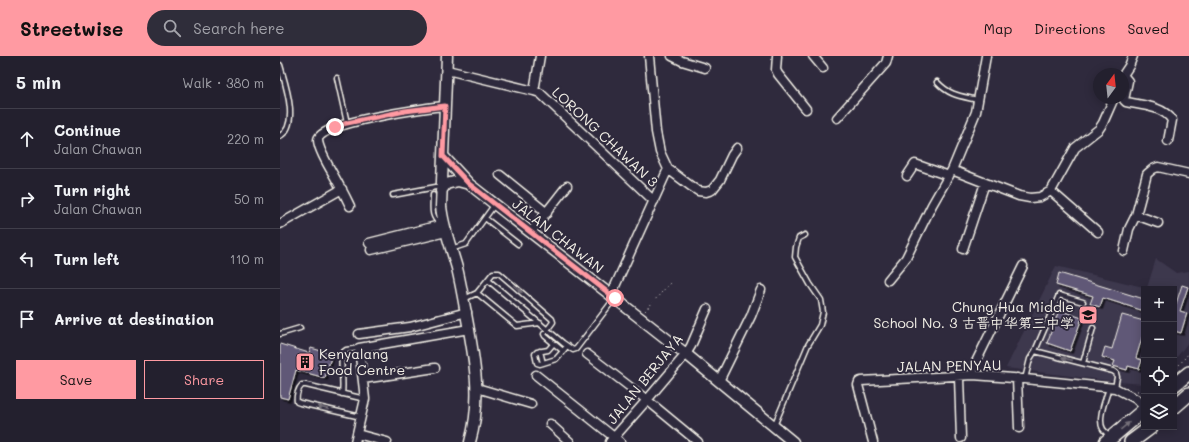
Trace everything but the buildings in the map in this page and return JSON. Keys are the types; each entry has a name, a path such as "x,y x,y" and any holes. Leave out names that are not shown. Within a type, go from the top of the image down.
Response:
{"highway":[{"path":"1177,383 1189,373"},
{"path":"1177,404 1189,394"},
{"path":"1108,440 1141,411"},
{"path":"1131,442 1146,430"}],"street":[{"path":"447,56 443,156 439,190 443,227 451,249 464,299 476,370 477,388 475,418 470,442"},
{"path":"534,90 540,56"},
{"path":"649,56 656,132 660,152 668,169 698,191 706,192 712,190 720,180 737,148"},
{"path":"672,56 705,68"},
{"path":"777,56 776,70 778,74 806,109"},
{"path":"813,56 823,68"},
{"path":"837,118 886,63 888,56"},
{"path":"888,280 906,258 932,205 950,173 971,126 979,100 986,56"},
{"path":"1128,68 1133,56"},
{"name":"LORONG CHAWAN 3","path":"447,70 534,90 540,93 654,200"},
{"path":"1129,103 1159,110 1167,114 1172,120 1168,141"},
{"path":"906,176 915,164 985,183 1019,196 1040,197 1051,191 1075,148 1099,129 1111,104"},
{"path":"350,206 322,154 318,136 347,123 405,111 445,106"},
{"name":"JALAN CHAWAN","path":"443,156 469,184 686,354 793,442"},
{"path":"1124,251 1129,230 1136,215 1147,174 1158,167 1189,174"},
{"path":"613,297 668,169"},
{"path":"500,174 547,213"},
{"path":"439,190 446,184 458,181 469,184"},
{"path":"964,249 985,183"},
{"path":"531,232 567,186"},
{"path":"280,224 342,189"},
{"path":"1051,191 1098,232"},
{"path":"1136,215 1158,223"},
{"path":"370,247 443,227"},
{"path":"973,375 974,366 1023,266"},
{"path":"719,381 761,290"},
{"name":"JALAN BERJAYA","path":"615,440 686,354 707,309"},
{"path":"359,334 410,327 467,312"},
{"path":"387,442 356,438 365,399 359,348 469,329"},
{"path":"588,354 698,442"},
{"path":"363,380 435,368"},
{"path":"536,375 615,440"},
{"name":"JALAN PENYAU","path":"873,442 858,385 859,382 973,375 1112,388 1136,399 1141,405"},
{"path":"960,377 960,438"},
{"path":"1019,428 1021,379"},
{"path":"477,388 531,404"},
{"path":"550,424 570,442"}],"lane":[{"path":"280,66 290,109 291,120 285,133 280,136"},
{"path":"337,78 347,123"},
{"path":"937,82 944,90 950,93 979,100"},
{"path":"393,195 439,190"},
{"path":"451,249 466,244 495,204"},
{"path":"485,218 518,244"},
{"path":"774,427 808,345 820,325 823,312 821,300 795,257 799,238 805,235"},
{"path":"464,299 476,293 493,273 499,273 551,318 552,322 544,334 563,351"},
{"path":"488,280 573,350 576,349 613,297"},
{"path":"476,293 517,326 540,323"},
{"path":"1021,379 1035,351 1058,295 1083,302"},
{"path":"280,334 300,328"},
{"path":"1083,363 1093,328"},
{"path":"554,343 548,350 540,351 543,364 556,359 567,346"},
{"path":"342,394 342,353 346,350 359,348"},
{"path":"1035,351 1116,373 1117,377 1103,408 1101,424 1108,440"},
{"path":"361,417 300,403 297,402 296,398 302,385 306,385 365,399"}],"path":[{"path":"639,318 670,283"},
{"path":"1177,368 1189,354"}],"shaded area":[{"name":"Chung Hua Middle School No. 3 古晋中华第三中学","path":"1156,259 1176,273 1189,271 1189,341 1177,357 1177,286 1148,286"},
{"name":"Chung Hua Middle School No. 3 古晋中华第三中学","path":"1056,266 1141,287 1141,384 1006,368"}],"place":[{"name":"Chung Hua Middle School No. 3 古晋中华第三中学","path":"1088,315"},
{"name":"Kenyalang Food Centre","path":"305,362"}],"route":[{"path":"335,127 347,123 405,111 445,106 443,156 469,184 615,298"}]}
